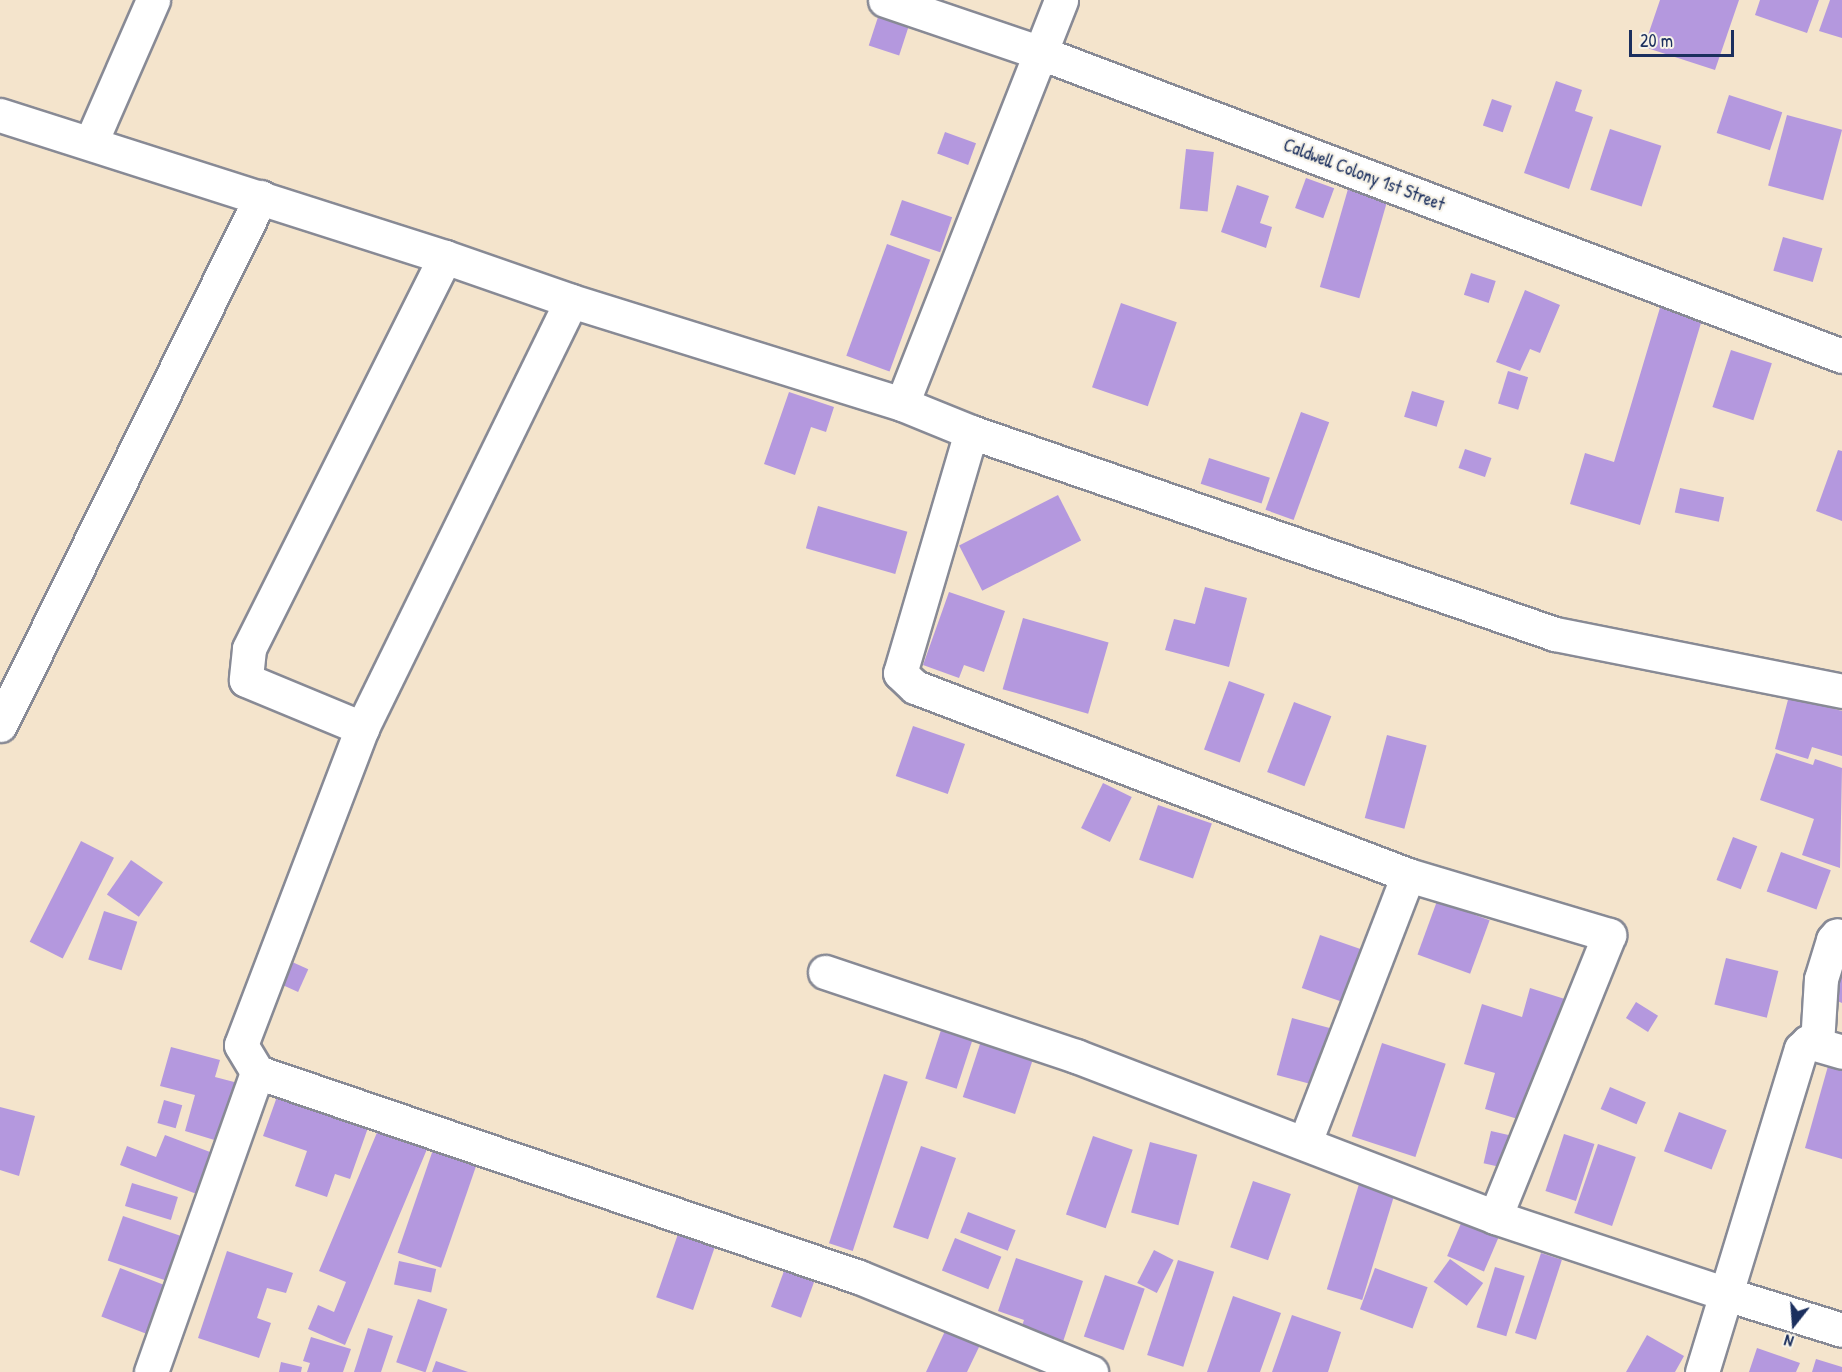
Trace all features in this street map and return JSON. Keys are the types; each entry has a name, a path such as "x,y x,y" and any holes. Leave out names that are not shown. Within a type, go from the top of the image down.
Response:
{"street":[{"path":"90,142 153,0"},
{"name":"Caldwell Colony 1st Street","path":"885,0 1041,53 1842,356"},
{"path":"902,404 1061,0"},
{"path":"0,115 261,197 571,301 902,404 971,432 1555,634 1842,691"},
{"path":"0,725 261,197"},
{"path":"362,728 246,680 249,649 445,257"},
{"path":"571,301 362,728 241,1045 257,1072 859,1277 1091,1372"},
{"path":"971,432 900,673 915,687 1408,875 1610,935 1495,1217"},
{"path":"1305,1142 1408,875"},
{"path":"1702,1372 1801,1049 1808,1042 1829,1048 1821,979 1833,940 1837,935"},
{"path":"825,972 1076,1056 1305,1142 1495,1217 1842,1330"},
{"path":"151,1372 257,1072"}],"building":[{"path":"1660,0 1739,0 1715,70 1644,47"},
{"path":"1760,0 1819,0 1807,33 1755,15"},
{"path":"1830,0 1842,0 1842,38 1819,31"},
{"path":"878,17 908,27 899,55 869,46"},
{"path":"1556,81 1582,90 1575,111 1593,117 1569,189 1524,173"},
{"path":"1729,95 1782,112 1770,150 1717,133"},
{"path":"1492,99 1512,106 1503,132 1483,125"},
{"path":"1787,115 1842,130 1823,200 1768,186"},
{"path":"1610,129 1661,146 1642,207 1590,190"},
{"path":"945,132 976,143 968,165 937,154"},
{"path":"1186,149 1214,152 1208,212 1180,209"},
{"path":"1306,178 1334,188 1323,218 1295,208"},
{"path":"1237,185 1269,196 1260,223 1272,227 1266,248 1221,232"},
{"path":"1348,189 1387,200 1359,298 1320,287"},
{"path":"902,200 952,217 940,252 890,235"},
{"path":"1783,237 1822,248 1813,282 1773,271"},
{"path":"887,244 930,260 890,372 846,356"},
{"path":"1471,273 1496,281 1489,303 1464,295"},
{"path":"1525,290 1560,305 1540,353 1530,349 1520,371 1496,362"},
{"path":"1662,301 1704,313 1640,525 1570,504 1585,453 1614,462"},
{"path":"1121,303 1177,322 1148,406 1092,387"},
{"path":"1731,350 1772,363 1753,420 1712,407"},
{"path":"1508,371 1528,377 1518,410 1498,404"},
{"path":"1412,391 1445,401 1437,427 1404,417"},
{"path":"789,392 834,407 826,432 811,427 795,475 764,464"},
{"path":"1301,412 1329,422 1294,520 1265,510"},
{"path":"1465,449 1491,458 1485,477 1458,468"},
{"path":"1838,450 1842,451 1842,521 1816,511"},
{"path":"1209,458 1270,478 1262,503 1201,484"},
{"path":"1680,488 1724,497 1719,522 1675,512"},
{"path":"1058,495 1081,540 982,591 959,545"},
{"path":"818,506 907,532 895,574 806,548"},
{"path":"1205,587 1247,598 1229,667 1165,650 1174,619 1195,624"},
{"path":"949,592 1005,611 984,672 964,665 959,678 923,665"},
{"path":"1023,618 1109,643 1088,714 1003,689"},
{"path":"1229,681 1265,694 1240,763 1204,750"},
{"path":"1789,696 1842,711 1842,756 1812,747 1808,759 1775,749"},
{"path":"1294,702 1331,716 1304,786 1267,772"},
{"path":"913,726 965,744 948,794 896,776"},
{"path":"1387,735 1427,746 1404,829 1365,818"},
{"path":"1776,753 1813,765 1815,759 1842,768 1840,868 1802,855 1814,819 1760,800"},
{"path":"1103,783 1132,797 1110,842 1081,828"},
{"path":"1158,805 1212,824 1193,878 1139,860"},
{"path":"1733,837 1757,846 1741,889 1717,880"},
{"path":"81,841 114,858 63,958 30,942"},
{"path":"1781,852 1831,870 1816,910 1767,891"},
{"path":"131,860 163,882 139,917 107,894"},
{"path":"1437,901 1490,920 1470,974 1418,955"},
{"path":"104,911 137,922 122,970 88,960"},
{"path":"1320,935 1372,953 1354,1006 1302,988"},
{"path":"1842,952 1842,1003 1823,995"},
{"path":"1726,958 1778,971 1767,1018 1714,1005"},
{"path":"290,961 308,969 298,992 280,984"},
{"path":"1530,988 1568,1000 1531,1123 1485,1109 1495,1073 1464,1064 1482,1004 1522,1017"},
{"path":"1636,1002 1658,1016 1648,1032 1626,1018"},
{"path":"1292,1018 1330,1028 1314,1085 1277,1075"},
{"path":"941,1030 972,1040 957,1089 925,1079"},
{"path":"981,1041 1033,1058 1015,1114 963,1097"},
{"path":"1382,1043 1446,1064 1415,1157 1352,1136"},
{"path":"171,1047 220,1060 215,1077 238,1083 221,1142 185,1131 195,1095 160,1086"},
{"path":"1828,1066 1842,1070 1842,1159 1805,1148"},
{"path":"884,1074 908,1082 853,1251 829,1243"},
{"path":"1610,1087 1646,1102 1637,1124 1601,1109"},
{"path":"279,1091 370,1122 350,1179 335,1174 327,1197 295,1186 307,1151 263,1136"},
{"path":"164,1100 182,1105 176,1128 157,1123"},
{"path":"0,1107 35,1116 19,1176 0,1170"},
{"path":"1679,1112 1727,1130 1712,1169 1664,1151"},
{"path":"381,1123 430,1142 345,1345 308,1329 318,1305 334,1312 346,1282 319,1271"},
{"path":"1491,1131 1509,1135 1501,1167 1484,1163"},
{"path":"1564,1134 1594,1144 1576,1201 1545,1191"},
{"path":"165,1135 218,1155 202,1196 120,1165 127,1146 156,1157"},
{"path":"1093,1136 1133,1150 1106,1228 1066,1214"},
{"path":"1150,1142 1197,1155 1178,1225 1131,1213"},
{"path":"435,1144 478,1159 441,1268 398,1253"},
{"path":"1598,1144 1636,1157 1612,1226 1574,1213"},
{"path":"921,1146 956,1158 928,1239 893,1227"},
{"path":"1253,1181 1291,1194 1268,1260 1230,1247"},
{"path":"132,1183 178,1197 171,1220 125,1206"},
{"path":"1359,1184 1394,1195 1362,1300 1327,1289"},
{"path":"968,1212 1016,1230 1008,1251 960,1233"},
{"path":"123,1216 188,1238 173,1283 108,1260"},
{"path":"1462,1221 1499,1237 1484,1272 1447,1256"},
{"path":"678,1234 715,1247 693,1310 656,1297"},
{"path":"955,1238 1001,1257 988,1289 942,1270"},
{"path":"1154,1250 1174,1260 1157,1293 1137,1283"},
{"path":"227,1251 293,1273 286,1293 267,1288 257,1318 271,1323 259,1358 198,1338"},
{"path":"1541,1253 1562,1260 1536,1340 1515,1333"},
{"path":"1016,1258 1083,1281 1060,1351 1018,1338 1024,1320 998,1311"},
{"path":"1450,1259 1483,1283 1467,1306 1434,1282"},
{"path":"1178,1260 1214,1272 1183,1367 1147,1355"},
{"path":"399,1261 436,1269 431,1292 394,1284"},
{"path":"1495,1267 1525,1276 1506,1336 1477,1327"},
{"path":"120,1268 169,1287 151,1336 101,1317"},
{"path":"1375,1268 1428,1287 1413,1328 1360,1309"},
{"path":"784,1271 814,1282 801,1318 771,1307"},
{"path":"1105,1275 1145,1289 1124,1350 1084,1336"},
{"path":"1233,1296 1281,1313 1260,1372 1207,1372"},
{"path":"418,1299 447,1309 426,1372 396,1362"},
{"path":"1292,1315 1341,1332 1328,1372 1272,1372"},
{"path":"368,1328 393,1336 381,1372 354,1372"},
{"path":"946,1329 980,1345 967,1372 926,1372"},
{"path":"1647,1335 1684,1356 1675,1372 1626,1372"},
{"path":"311,1337 351,1349 343,1372 307,1372 310,1363 303,1361"},
{"path":"1757,1348 1800,1363 1796,1372 1749,1372"},
{"path":"1816,1359 1842,1367 1842,1372 1812,1372"},
{"path":"436,1361 468,1372 432,1372"},
{"path":"281,1362 302,1367 301,1372 279,1372"}]}
